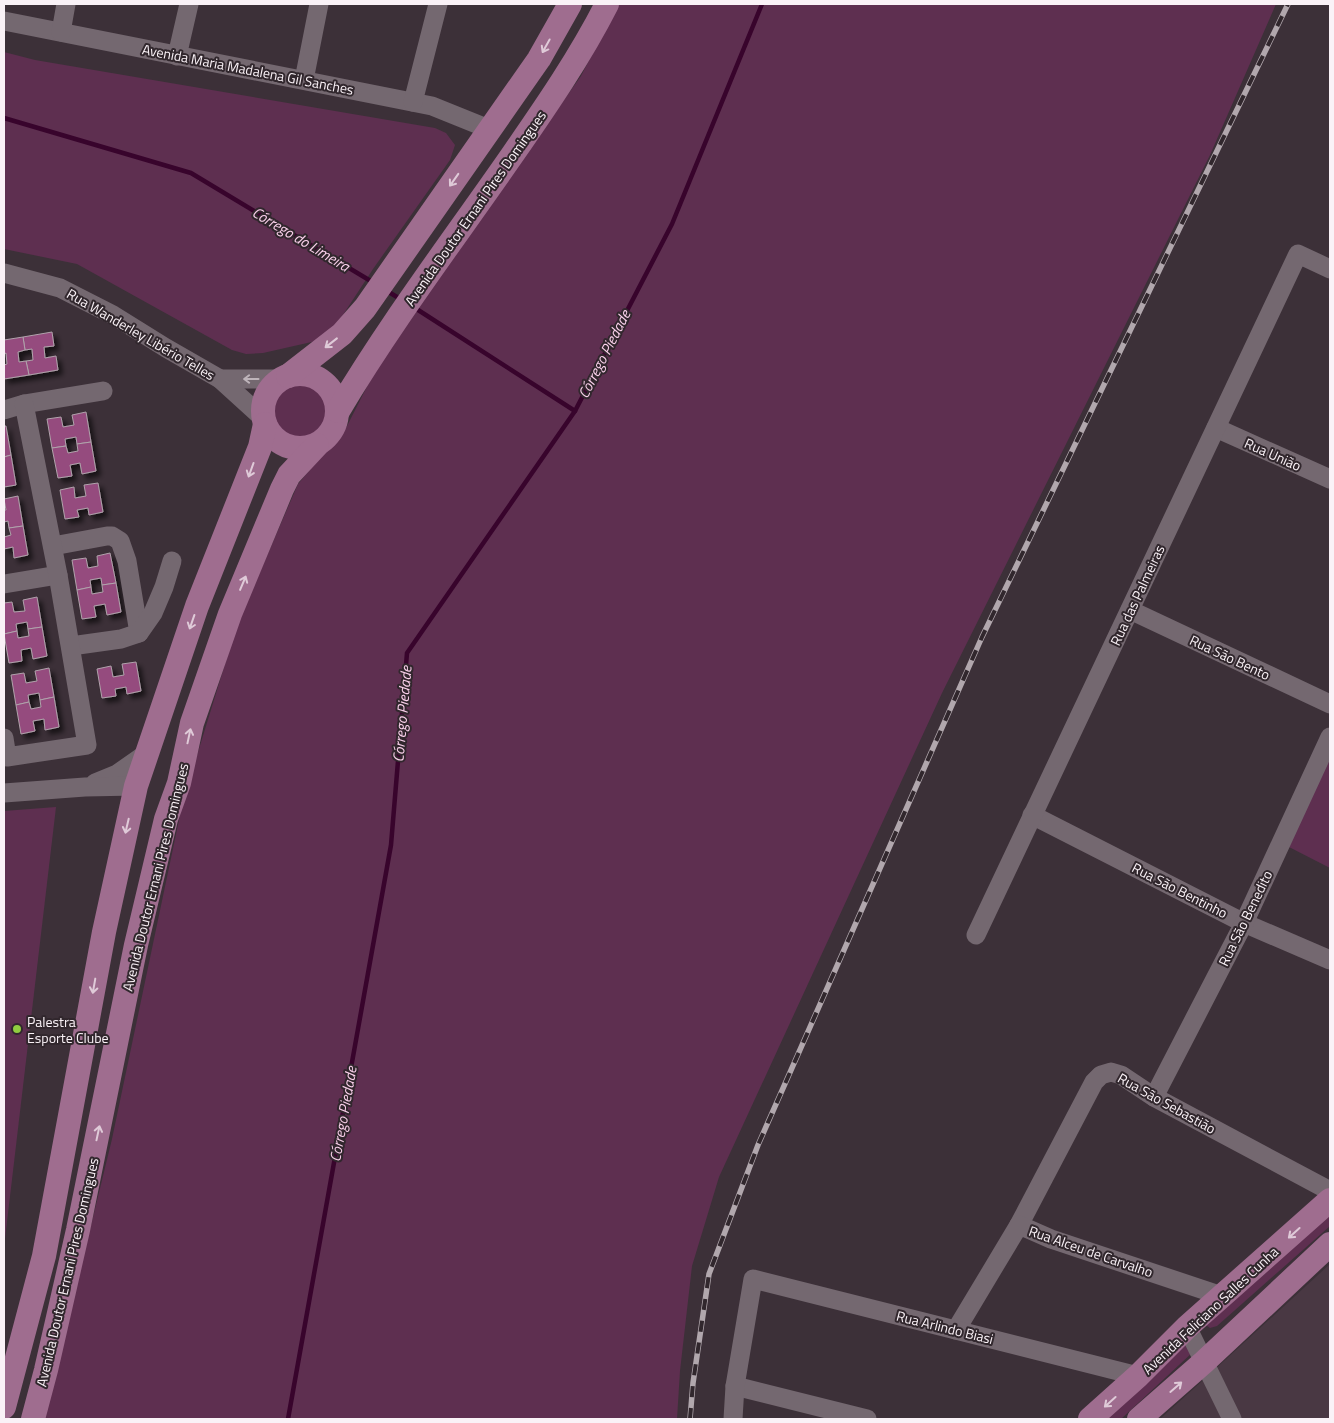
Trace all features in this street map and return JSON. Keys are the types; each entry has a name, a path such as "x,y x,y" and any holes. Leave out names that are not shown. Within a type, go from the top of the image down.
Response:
{"main road":[{"path":"285,378 302,374 316,377 327,385 335,397 338,411 336,424 328,436 317,445 305,449 292,448 280,443 271,435 264,421 263,407 266,396 272,386 342,334 365,308 538,59 570,4"},
{"name":"Avenida Doutor Ernani Pires Domingues","path":"338,411 392,326 565,79 607,4"},
{"name":"Avenida Doutor Ernani Pires Domingues","path":"4,1407 44,1256 104,932 136,786 197,606 260,447 264,421"},
{"name":"Avenida Doutor Ernani Pires Domingues","path":"33,1419 78,1230 136,945 166,819 179,783 192,723 230,614 282,489 290,475 317,445"},
{"name":"Avenida Feliciano Salles Cunha","path":"1090,1419 1222,1296 1330,1200"},
{"path":"1139,1419 1204,1362 1330,1244"}],"street":[{"path":"60,32 66,4"},
{"path":"177,56 189,4"},
{"path":"304,80 319,4"},
{"path":"413,102 438,4"},
{"name":"Avenida Maria Madalena Gil Sanches","path":"4,21 432,106 489,129"},
{"name":"Rua das Palmeiras","path":"976,935 1298,254 1330,269"},
{"name":"Rua Wanderley Libério Telles","path":"4,274 60,288 86,300 220,379 264,421"},
{"name":"Rua Wanderley Libério Telles","path":"220,379 285,378"},
{"path":"4,410 24,404 103,391"},
{"path":"4,738 8,757 87,745 53,546 24,404"},
{"name":"Rua União","path":"1216,428 1330,479"},
{"path":"53,546 107,536 112,536 120,541 126,561 139,633"},
{"path":"70,646 121,639 139,633 153,613 164,588 172,561"},
{"path":"4,584 58,575"},
{"name":"Rua São Bento","path":"1130,610 1330,704"},
{"name":"Rua São Benedito","path":"1154,1098 1244,923 1330,737"},
{"path":"85,787 117,774 147,753"},
{"path":"4,793 85,787 136,786"},
{"name":"Rua São Bentinho","path":"1032,815 1244,923 1330,960"},
{"name":"Rua São Sebastião","path":"1019,1225 1094,1082 1101,1075 1111,1072 1121,1075 1154,1098 1330,1192"},
{"name":"Rua Alceu de Carvalho","path":"956,1330 1019,1225 1051,1239 1222,1296"},
{"name":"Rua Arlindo Biasi","path":"734,1386 752,1279 1138,1376"},
{"path":"1187,1328 1232,1419"},
{"path":"733,1419 734,1386 867,1419"}],"shaded area":[{"path":"618,4 1276,4 1210,155 942,693 719,1177 692,1266 680,1371 677,1419 44,1419 112,1139 183,801 237,625 298,484 347,426 386,349 581,76"},
{"path":"4,52 35,60 435,128 446,133 455,145 450,160 373,269 337,324 316,341 263,353 246,354 232,350 77,264 4,249"},
{"path":"294,378 308,378 320,383 329,392 334,404 332,424 325,435 308,444 294,444 282,439 273,430 268,418 268,404 273,392 282,383"},
{"path":"1330,754 1330,868 1289,847"},
{"name":"Palestra Esporte Clube","path":"56,807 4,1247 4,811"},
{"path":"1330,1208 1330,1226 1217,1326 1210,1328 1206,1325"},
{"path":"1330,1264 1330,1419 1160,1419 1200,1383"},
{"path":"1187,1344 1194,1351 1121,1419 1104,1419"}],"building":[{"path":"52,332 54,346 44,347 45,358 56,356 58,370 29,375 26,361 33,360 32,349 25,350 23,337"},
{"path":"23,337 25,350 18,352 19,362 26,361 29,375 4,379 4,365 7,364 6,353 4,354 4,340"},
{"path":"86,412 91,442 77,444 76,437 65,439 66,446 52,448 47,419 61,417 63,427 74,425 72,415"},
{"path":"4,426 6,426 11,455 4,457"},
{"path":"91,442 96,471 82,474 80,463 70,465 72,476 58,478 52,448 66,446 68,453 78,451 77,444"},
{"path":"11,455 16,485 4,487 4,457"},
{"path":"98,483 103,512 89,515 88,508 77,510 79,517 65,519 60,490 74,487 75,498 86,496 84,485"},
{"path":"18,496 23,526 9,528 8,521 4,522 4,510 6,510 4,499"},
{"path":"23,526 28,555 14,558 13,547 4,549 4,537 11,535 9,528"},
{"path":"110,553 116,583 102,585 101,578 90,580 91,587 77,590 72,560 86,558 88,568 98,566 97,556"},
{"path":"116,583 121,612 107,615 105,604 94,606 96,617 82,619 77,590 91,587 92,594 103,592 102,585"},
{"path":"37,597 42,627 28,629 27,622 16,624 17,631 4,634 4,603 12,602 14,612 25,611 23,600"},
{"path":"42,627 47,656 33,659 31,648 21,650 22,661 9,663 4,634 17,631 18,638 29,636 28,629"},
{"path":"136,662 141,691 127,694 126,687 115,689 116,696 102,698 97,669 111,666 113,677 124,675 122,664"},
{"path":"49,668 54,697 40,700 39,693 28,695 29,702 16,705 11,675 24,673 26,683 37,681 35,671"},
{"path":"54,697 59,727 45,730 44,719 33,721 35,731 21,734 16,705 29,702 31,709 41,707 40,700"}],"waterway":[{"name":"Córrego Piedade","path":"288,1419 391,845 407,653 575,411 672,224 762,4"},
{"name":"Córrego do Limeira","path":"4,118 191,173 374,283"},
{"name":"Córrego do Limeira","path":"387,291 402,300"},
{"name":"Córrego do Limeira","path":"415,308 575,411"}],"railway":[{"path":"690,1419 693,1383 709,1274 758,1145 982,637 1288,4"}],"place":[{"name":"Palestra Esporte Clube","path":"17,1029"}]}
